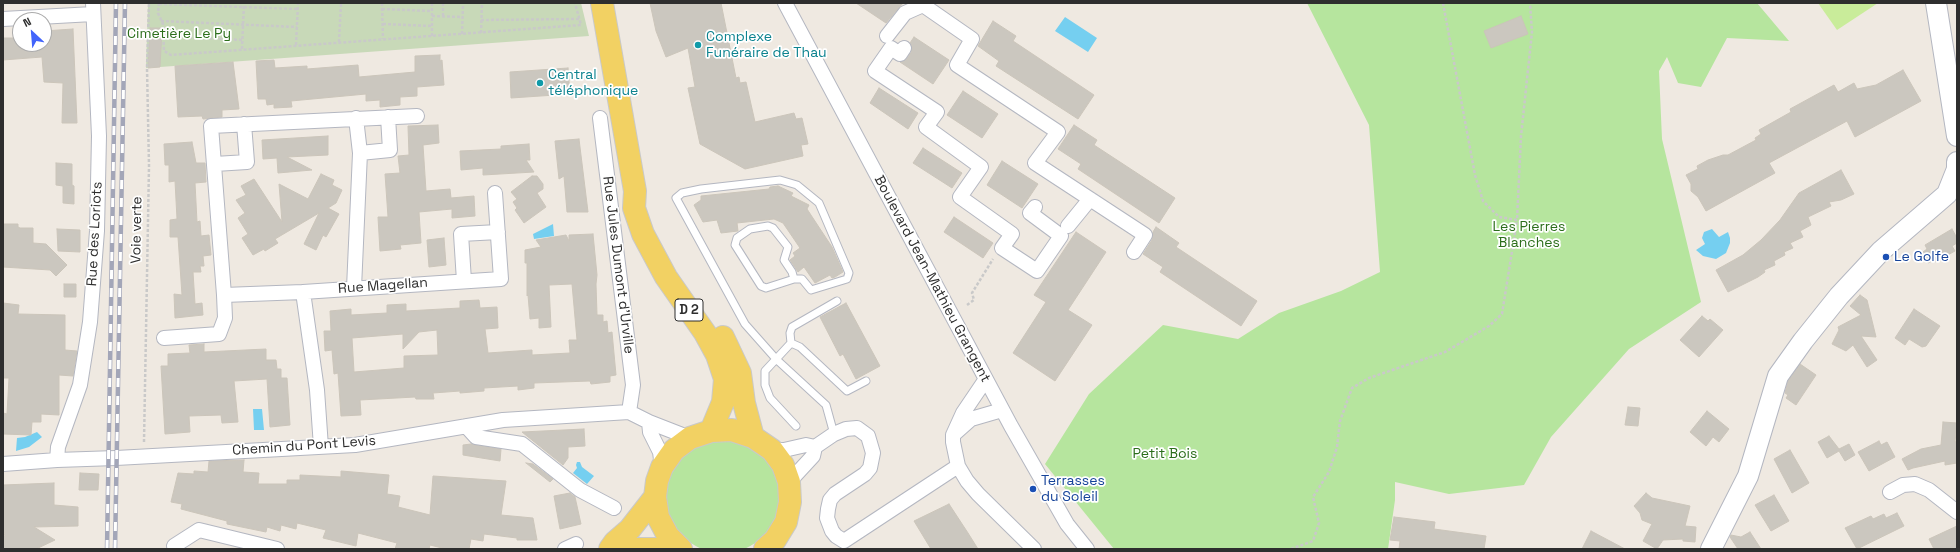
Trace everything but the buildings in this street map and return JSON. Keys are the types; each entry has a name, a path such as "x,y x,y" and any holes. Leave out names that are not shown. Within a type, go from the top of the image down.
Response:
{"main road":[{"name":"D 2","path":"602,3 635,191 634,208 643,234 666,277 705,333 717,355 725,379 723,402 700,434"},
{"name":"D 2","path":"635,191 646,202 655,227 679,269 729,346 740,372 744,403 753,436"},
{"path":"681,549 668,536 658,517 655,497 657,481 662,467 674,450 700,434 732,430 753,436 772,450 782,465 789,482 790,502 786,522 775,540 764,549"},
{"path":"610,549 615,542 630,528 655,497"},
{"path":"635,549 670,549"}],"street":[{"name":"Boulevard Jean-Mathieu Grangent","path":"786,3 1002,410 1067,524 1087,549"},
{"path":"1936,3 1957,136"},
{"path":"887,36 905,13 921,4 972,39 957,65 1058,132 1035,163 1145,235 1134,252"},
{"path":"3,19 93,9"},
{"name":"Rue des Loriots","path":"57,460 58,447 83,374 90,322 97,231 99,136 93,9"},
{"path":"904,48 900,54 891,48 875,71 937,112 926,127 981,167 960,197 1012,234 1002,248 1036,271 1061,236 1030,213 1035,207"},
{"path":"164,338 219,334 225,318 211,126 417,116"},
{"path":"360,153 390,150 388,117"},
{"path":"354,288 360,153 356,118"},
{"name":"Rue Jules Dumont d'Urville","path":"600,118 633,385 629,412"},
{"path":"214,164 247,162 244,124"},
{"path":"1711,549 1748,476 1778,376 1803,341 1839,296 1881,251 1947,194 1957,169 1957,162"},
{"name":"Rue Magellan","path":"224,296 303,292 464,280 501,279 495,193"},
{"path":"1068,226 1090,199"},
{"path":"464,280 461,234 498,232"},
{"path":"303,292 317,390 321,446"},
{"path":"986,379 963,413 953,435 958,466 978,494 1034,549"},
{"path":"953,435 971,419 1002,410"},
{"name":"Chemin du Pont Levis","path":"3,464 355,445 503,420 629,412"},
{"path":"629,412 649,422 700,434"},
{"path":"649,422 650,432 660,452 662,467"},
{"path":"466,426 476,437 522,444 580,490 614,508"},
{"path":"789,482 813,456 815,447 834,434 846,429 857,428 868,436 873,453 873,460 866,474 840,489 830,500 827,518 836,536 844,541 958,466"},
{"path":"772,450 784,450 806,445 815,447"},
{"path":"1890,492 1903,485 1915,484 1929,490 1957,512"},
{"path":"174,546 199,530 277,549"}],"lane":[{"path":"794,279 784,260 788,247 773,228 768,226 750,229 737,238 735,244 761,286 766,288 794,279 802,279 811,290 847,279 849,273 819,203 798,185 780,180 748,183 701,189 682,193 676,198 745,324 776,359 826,405 834,434"},
{"path":"792,343 790,333 792,326 837,301"},
{"path":"792,343 765,372 765,385 770,398 796,426"},
{"path":"792,343 800,347 847,390 866,381"}],"path":[{"name":"Voie verte","path":"144,457 149,166 147,68 149,3"},
{"path":"298,9 244,8 159,3 158,13 164,36 164,51 171,54 242,50 581,25 575,3"},
{"path":"242,50 244,3"},
{"path":"296,45 298,3"},
{"path":"339,42 341,3"},
{"path":"382,3 383,39"},
{"path":"432,3 432,36"},
{"path":"443,3 443,16"},
{"path":"462,34 463,3"},
{"path":"481,33 482,3"},
{"path":"1443,3 1475,174 1483,201 1499,217 1517,220"},
{"path":"1291,549 1313,541 1318,523 1313,497 1329,472 1337,447 1340,421 1352,388 1369,378 1445,352 1489,326 1502,314 1517,220 1521,136 1532,32 1530,3"},
{"path":"382,9 432,11"},
{"path":"432,16 463,17"},
{"path":"481,20 579,19"},
{"path":"161,21 297,27"},
{"path":"383,24 432,26"},
{"path":"164,36 242,40"},
{"path":"967,305 974,300 972,293 991,261"}],"green space":[{"name":"Cimetière Le Py","path":"148,3 581,3 589,36 146,68"},
{"name":"Les Pierres Blanches","path":"1307,3 1757,3 1789,41 1727,38 1701,87 1678,83 1667,57 1659,71 1662,139 1701,302 1629,349 1551,437 1524,485 1449,494 1395,482 1395,500 1388,549 1114,549 1045,464 1089,394 1163,325 1238,339 1279,313 1341,291 1380,272 1369,125"},
{"path":"1818,3 1878,3 1837,30"},
{"path":"723,439 745,444 763,456 775,474 780,496 775,518 763,536 745,548 723,553 701,548 683,536 671,518 666,496 671,474 683,456 701,444"}],"water":[{"path":"1065,17 1097,38 1088,52 1055,31"},
{"path":"553,224 554,236 534,239 533,234"},
{"path":"1712,229 1719,237 1728,232 1730,238 1730,243 1726,253 1716,259 1703,256 1696,250 1705,244 1702,238 1704,232"},
{"path":"253,409 262,409 264,430 254,430"},
{"path":"37,432 42,437 29,447 16,451 17,438 25,437"},
{"path":"577,462 580,462 582,467 594,476 587,484 573,473 577,468"}],"railway":[{"path":"107,549 116,3"},
{"path":"115,549 125,3"}],"place":[{"name":"Complexe Funéraire de Thau","path":"698,45"},
{"name":"Central téléphonique","path":"540,83"},
{"name":"Le Golfe","path":"1886,257"},
{"name":"Terrasses du Soleil","path":"1033,489"}],"park label":[{"name":"Petit Bois","path":"1165,454"}]}
